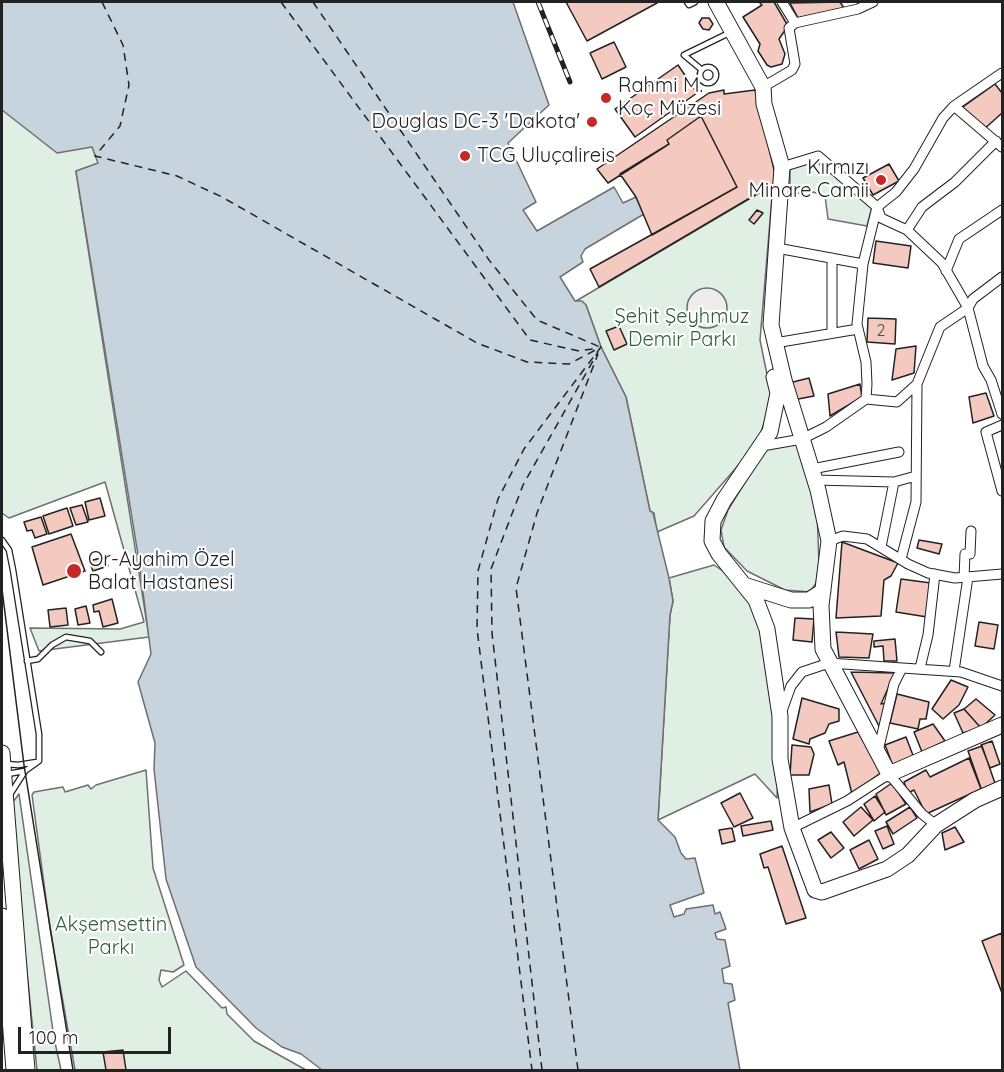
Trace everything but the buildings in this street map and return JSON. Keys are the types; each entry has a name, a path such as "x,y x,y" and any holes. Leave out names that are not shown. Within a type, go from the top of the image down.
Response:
{"main road":[{"path":"716,2 763,87 764,104 782,167 771,325 829,541 823,591 823,649 890,774 1002,725"},
{"path":"775,268 766,313 766,338 778,393 773,423 762,446 738,478 713,521 712,541 756,600 766,629 780,716 780,759 792,828 815,890 822,892 887,869 908,855 936,825 975,800 1002,789"},
{"path":"744,585 791,600 809,600 823,591"},
{"path":"2,765 27,1071"},
{"path":"2,916 14,1071"}],"street":[{"path":"782,2 795,23"},
{"path":"763,87 792,70 795,64 789,28 795,23 858,9 873,2"},
{"path":"866,399 866,362 858,329 862,264 877,207 896,192 914,169 929,139 954,106 1002,74"},
{"path":"907,230 922,207 999,144 954,106"},
{"path":"782,167 818,156 877,207 881,218 907,230 942,263 968,308 971,328 983,366 991,380 1002,414"},
{"path":"946,271 959,239 1002,210"},
{"path":"777,248 862,264"},
{"path":"832,258 832,332"},
{"path":"900,559 916,502 917,384 940,327 968,308 974,299 1002,277"},
{"path":"775,343 858,329"},
{"path":"762,446 802,439 826,427 866,399 897,402 917,384"},
{"path":"1002,425 986,432 1002,491"},
{"path":"813,475 899,452"},
{"path":"813,475 894,482 916,476"},
{"path":"881,547 894,482"},
{"path":"954,671 966,577 965,554 970,554 971,531"},
{"path":"829,541 843,536 867,539 900,559 935,574 966,577 1002,574"},
{"path":"920,668 928,635 935,574"},
{"path":"780,716 791,686 802,672 829,663 954,671 1002,686"},
{"path":"878,751 894,684 902,668"},
{"path":"792,828 847,801 890,774 922,814 936,825"}],"lane":[{"path":"687,2 689,5 695,2"},
{"path":"702,70 684,55 732,31"},
{"path":"2,540 9,550 13,570 39,734 39,761"},
{"path":"27,661 38,659 52,645 66,637 90,641 101,652"},
{"path":"2,765 39,761"},
{"path":"6,800 25,771 39,761"},
{"path":"2,765 25,771"}],"green space":[{"path":"2,110 92,147 99,163 76,172 149,637 39,651 30,628 120,629 144,622 105,482 9,518 2,513"},
{"path":"821,162 872,207 867,226 828,219 825,196 813,192 790,194 790,170 795,164"},
{"name":"Şehit Şeyhmuz Demir Parkı","path":"773,185 760,340 772,399 757,444 694,516 657,532 654,513 650,511 626,397 601,347 586,305 576,301"},
{"path":"798,440 817,510 819,564 816,583 810,592 785,590 747,571 724,547 721,530 728,510 768,445"},
{"path":"714,565 744,585 756,600 780,716 777,798 755,774 658,820 670,615 673,601 669,578"},
{"name":"Akşemsettin Parkı","path":"146,770 153,868 184,965 173,972 161,970 159,980 162,987 186,971 222,1008 226,1007 227,1014 254,1041 306,1070 75,1070 50,928 32,795 34,792 63,787 65,792 88,785 91,789 96,785"},
{"path":"19,794 54,1038 61,1070 37,1070 10,806"}],"shaded area":[{"path":"2,2 513,2 549,105 508,143 536,202 523,210 537,231 614,187 623,203 636,197 644,214 585,249 581,256 583,262 560,277 575,301 582,301 586,305 601,347 626,397 650,511 653,513 669,578 673,601 670,615 658,820 675,837 686,859 695,858 704,893 670,905 674,917 684,914 686,909 713,905 715,914 720,912 726,929 715,933 717,939 725,940 730,966 722,969 724,983 732,984 735,1000 728,1003 740,1070 322,1070 301,1054 282,1047 256,1028 196,967 166,879 154,769 155,743 138,682 151,654 139,561 76,171 98,163 92,147 57,153 2,110"},
{"path":"707,288 715,289 721,294 726,300 726,316 721,322 715,327 707,328 699,327 693,322 688,316 687,308 688,300 693,294 699,289"}],"ferry route":[{"path":"102,2 123,45 129,85 120,126 95,156 177,176 222,197 477,343 527,362 569,364 601,347 524,449 498,499 478,571 477,629 532,1070"},
{"path":"281,2 530,340 579,351 599,348"},
{"path":"313,2 489,260 537,320 600,347"},
{"path":"542,1070 492,633 491,569 523,485 598,352"},
{"path":"578,1070 516,588 537,513 598,354"}],"tram line":[{"path":"2,589 24,765 73,1070"}],"railway":[{"path":"538,2 570,82"}],"place":[{"name":"Rahmi M. Koç Müzesi","path":"606,98"},
{"name":"Douglas DC-3 'Dakota'","path":"592,122"},
{"name":"TCG Uluçalireis","path":"465,156"},
{"name":"Kırmızı Minare Camii","path":"881,180"},
{"name":"Or-Ayahim Özel Balat Hastanesi","path":"74,571"}]}
